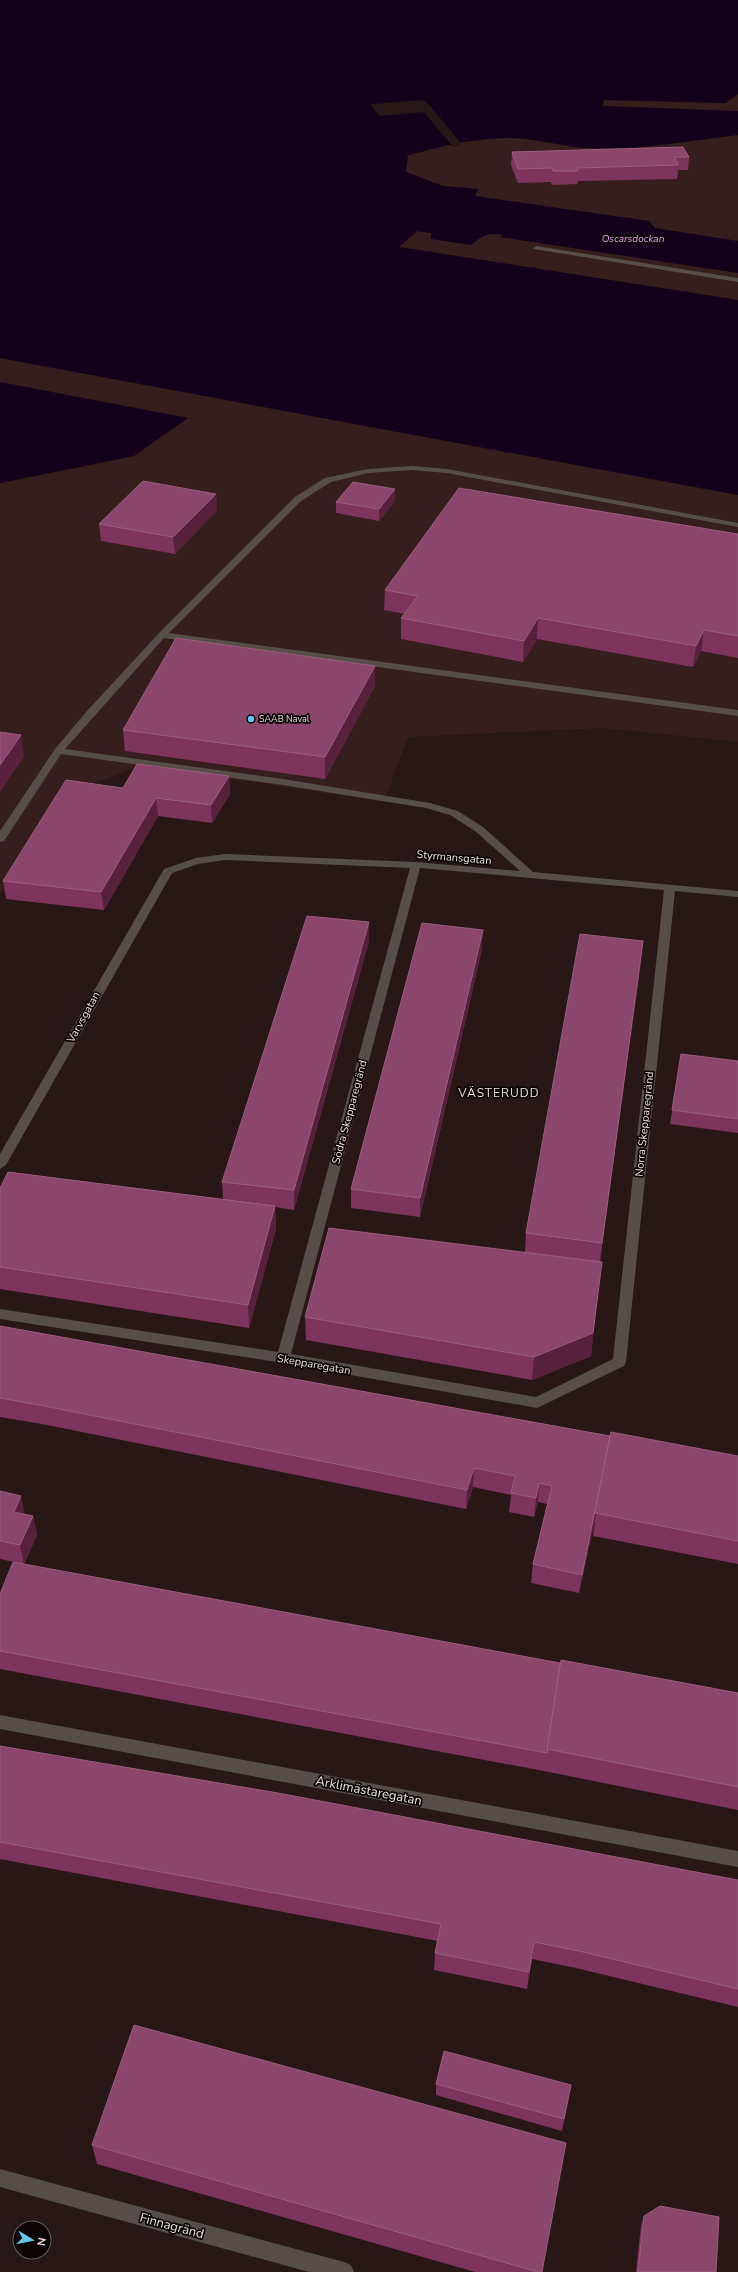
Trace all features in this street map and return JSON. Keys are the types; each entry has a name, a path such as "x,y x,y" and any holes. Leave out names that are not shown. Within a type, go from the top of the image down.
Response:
{"street":[{"path":"536,248 738,280"},
{"path":"0,839 58,752 90,713 127,676 162,635 298,499 328,480 368,471 412,468 447,471 738,525"},
{"path":"162,635 738,713"},
{"path":"58,752 282,782 427,804 454,813 480,830 530,875"},
{"name":"Styrmansgatan","path":"168,871 196,861 225,857 416,865 738,894"},
{"name":"Södra Skepparegränd","path":"283,1358 416,865"},
{"name":"Varvsgatan","path":"0,1165 168,871"},
{"name":"Norra Skepparegränd","path":"619,1362 670,887"},
{"name":"Skepparegatan","path":"0,1314 283,1358 537,1404 619,1362"},
{"name":"Arklimästaregatan","path":"0,1722 738,1858"},
{"name":"Finnagränd","path":"0,2178 344,2272"}],"shaded area":[{"path":"738,94 738,112 603,106 603,100 725,103"},
{"path":"738,135 738,300 398,247 417,231 431,233 431,239 493,233 503,235 573,211 475,196 477,189 443,186 417,178 406,173 408,155 460,142 508,138 548,141 583,148 632,148"},
{"path":"0,358 738,495 738,742 603,728 408,737 384,802 252,782 132,769 60,796 0,894 0,483 134,456 0,382"}],"water":[{"name":"Oscarsdockan","path":"0,0 738,0 738,94 725,103 604,100 603,106 738,111 738,135 642,147 603,149 575,147 519,138 484,139 458,143 408,155 406,172 443,186 478,189 475,196 649,221 655,228 738,241 738,273 500,237 502,235 497,234 489,234 471,245 431,239 431,233 417,231 399,247 738,300 738,495 0,358"},
{"path":"0,382 188,418 134,456 0,483"}],"pier":[{"path":"425,100 461,144 453,147 424,112 379,116 370,104"}],"building":[{"path":"683,147 689,157 675,157 678,165 578,168 578,171 553,171 552,168 518,169 512,152"},
{"path":"143,481 216,494 173,537 99,524"},
{"path":"353,482 395,489 379,509 336,502"},
{"path":"459,488 738,534 738,636 704,630 696,646 538,618 524,641 401,618 418,596 385,590"},
{"name":"SAAB Naval","path":"176,638 375,666 325,757 123,730"},
{"path":"0,732 21,735 0,765"},
{"path":"137,764 229,776 211,805 156,798 101,892 3,881 66,780 123,788"},
{"path":"307,916 369,922 294,1190 222,1182"},
{"path":"422,923 483,930 420,1198 351,1189"},
{"path":"580,934 643,941 602,1243 526,1233"},
{"path":"681,1054 738,1061 738,1119 672,1110"},
{"path":"8,1172 275,1206 248,1305 0,1267 0,1188"},
{"path":"329,1228 602,1262 593,1333 534,1357 305,1317"},
{"path":"0,1326 610,1436 582,1575 533,1564 552,1486 539,1483 536,1498 511,1493 515,1476 474,1468 467,1490 0,1398"},
{"path":"611,1432 738,1456 738,1541 595,1513"},
{"path":"0,1491 21,1496 14,1512 33,1516 20,1545 0,1541"},
{"path":"13,1562 560,1663 547,1753 0,1651 0,1594"},
{"path":"561,1660 738,1693 738,1787 547,1749"},
{"path":"0,1746 278,1793 738,1880 738,1989 579,1951 534,1942 529,1972 435,1953 441,1924 0,1842"},
{"path":"134,2025 566,2143 542,2272 92,2145"},
{"path":"444,2051 571,2085 564,2119 436,2084"},
{"path":"660,2206 719,2217 716,2272 638,2272 644,2216"}],"place":[{"name":"SAAB Naval","path":"251,719"}],"district":[{"name":"VÄSTERUDD","path":"499,1093"}]}
